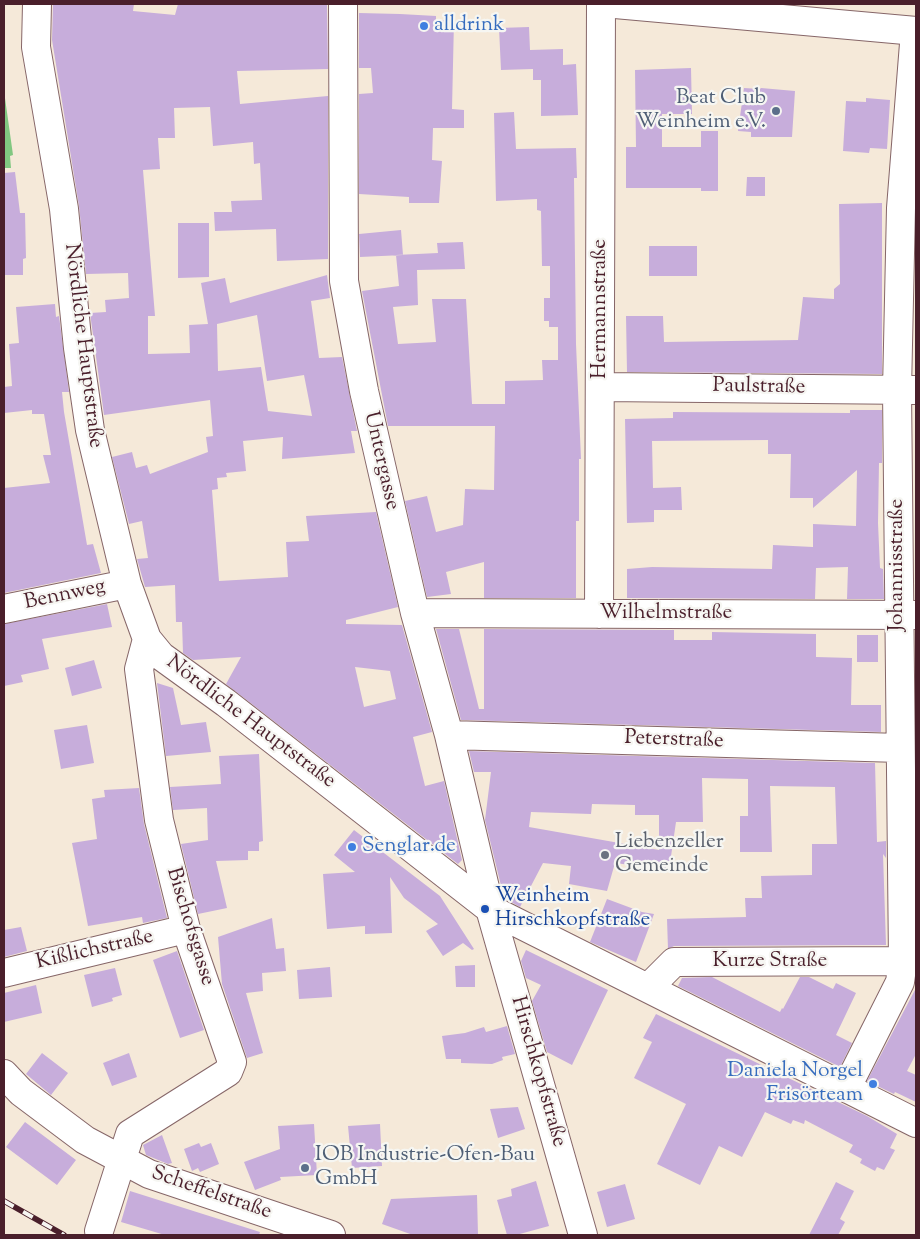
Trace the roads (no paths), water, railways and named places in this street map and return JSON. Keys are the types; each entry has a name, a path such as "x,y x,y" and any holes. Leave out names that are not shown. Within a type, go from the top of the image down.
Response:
{"street":[{"name":"Nördliche Hauptstraße","path":"37,4 36,47 64,208 78,348 90,430 127,584 147,639 161,656 226,703 490,909 916,1123"},
{"name":"Untergasse","path":"343,4 344,281 364,392 415,613 449,735 490,909"},
{"name":"Hermannstraße","path":"599,614 601,387 600,4"},
{"path":"615,4 916,31"},
{"name":"Johannisstraße","path":"847,1087 900,982 910,912 900,748 908,615 906,390 901,208 916,31"},
{"name":"Paulstraße","path":"601,387 906,390"},
{"name":"Bennweg","path":"4,609 127,584"},
{"name":"Wilhelmstraße","path":"415,613 908,615"},
{"name":"Bischofsgasse","path":"122,1159 130,1134 228,1072 232,1062 186,929 158,820 139,669 147,639"},
{"name":"Peterstraße","path":"449,735 900,748"},
{"name":"Hirschkopfstraße","path":"490,909 583,1235"},
{"name":"Kißlichstraße","path":"4,973 186,929"},
{"name":"Kurze Straße","path":"648,988 674,962 903,961"},
{"name":"Scheffelstraße","path":"4,1074 21,1092 85,1140 148,1174 331,1235"},
{"path":"99,1231 122,1159"}],"railway":[{"path":"4,1201 64,1235"}],"place":[{"name":"alldrink","path":"424,26"},
{"name":"Beat Club Weinheim e.V.","path":"776,111"},
{"name":"Senglar.de","path":"352,847"},
{"name":"Liebenzeller Gemeinde","path":"605,855"},
{"name":"Weinheim Hirschkopfstraße","path":"485,909"},
{"name":"Daniela Norgel Frisörteam","path":"873,1084"},
{"name":"IOB Industrie-Ofen-Bau GmbH","path":"305,1168"}]}
